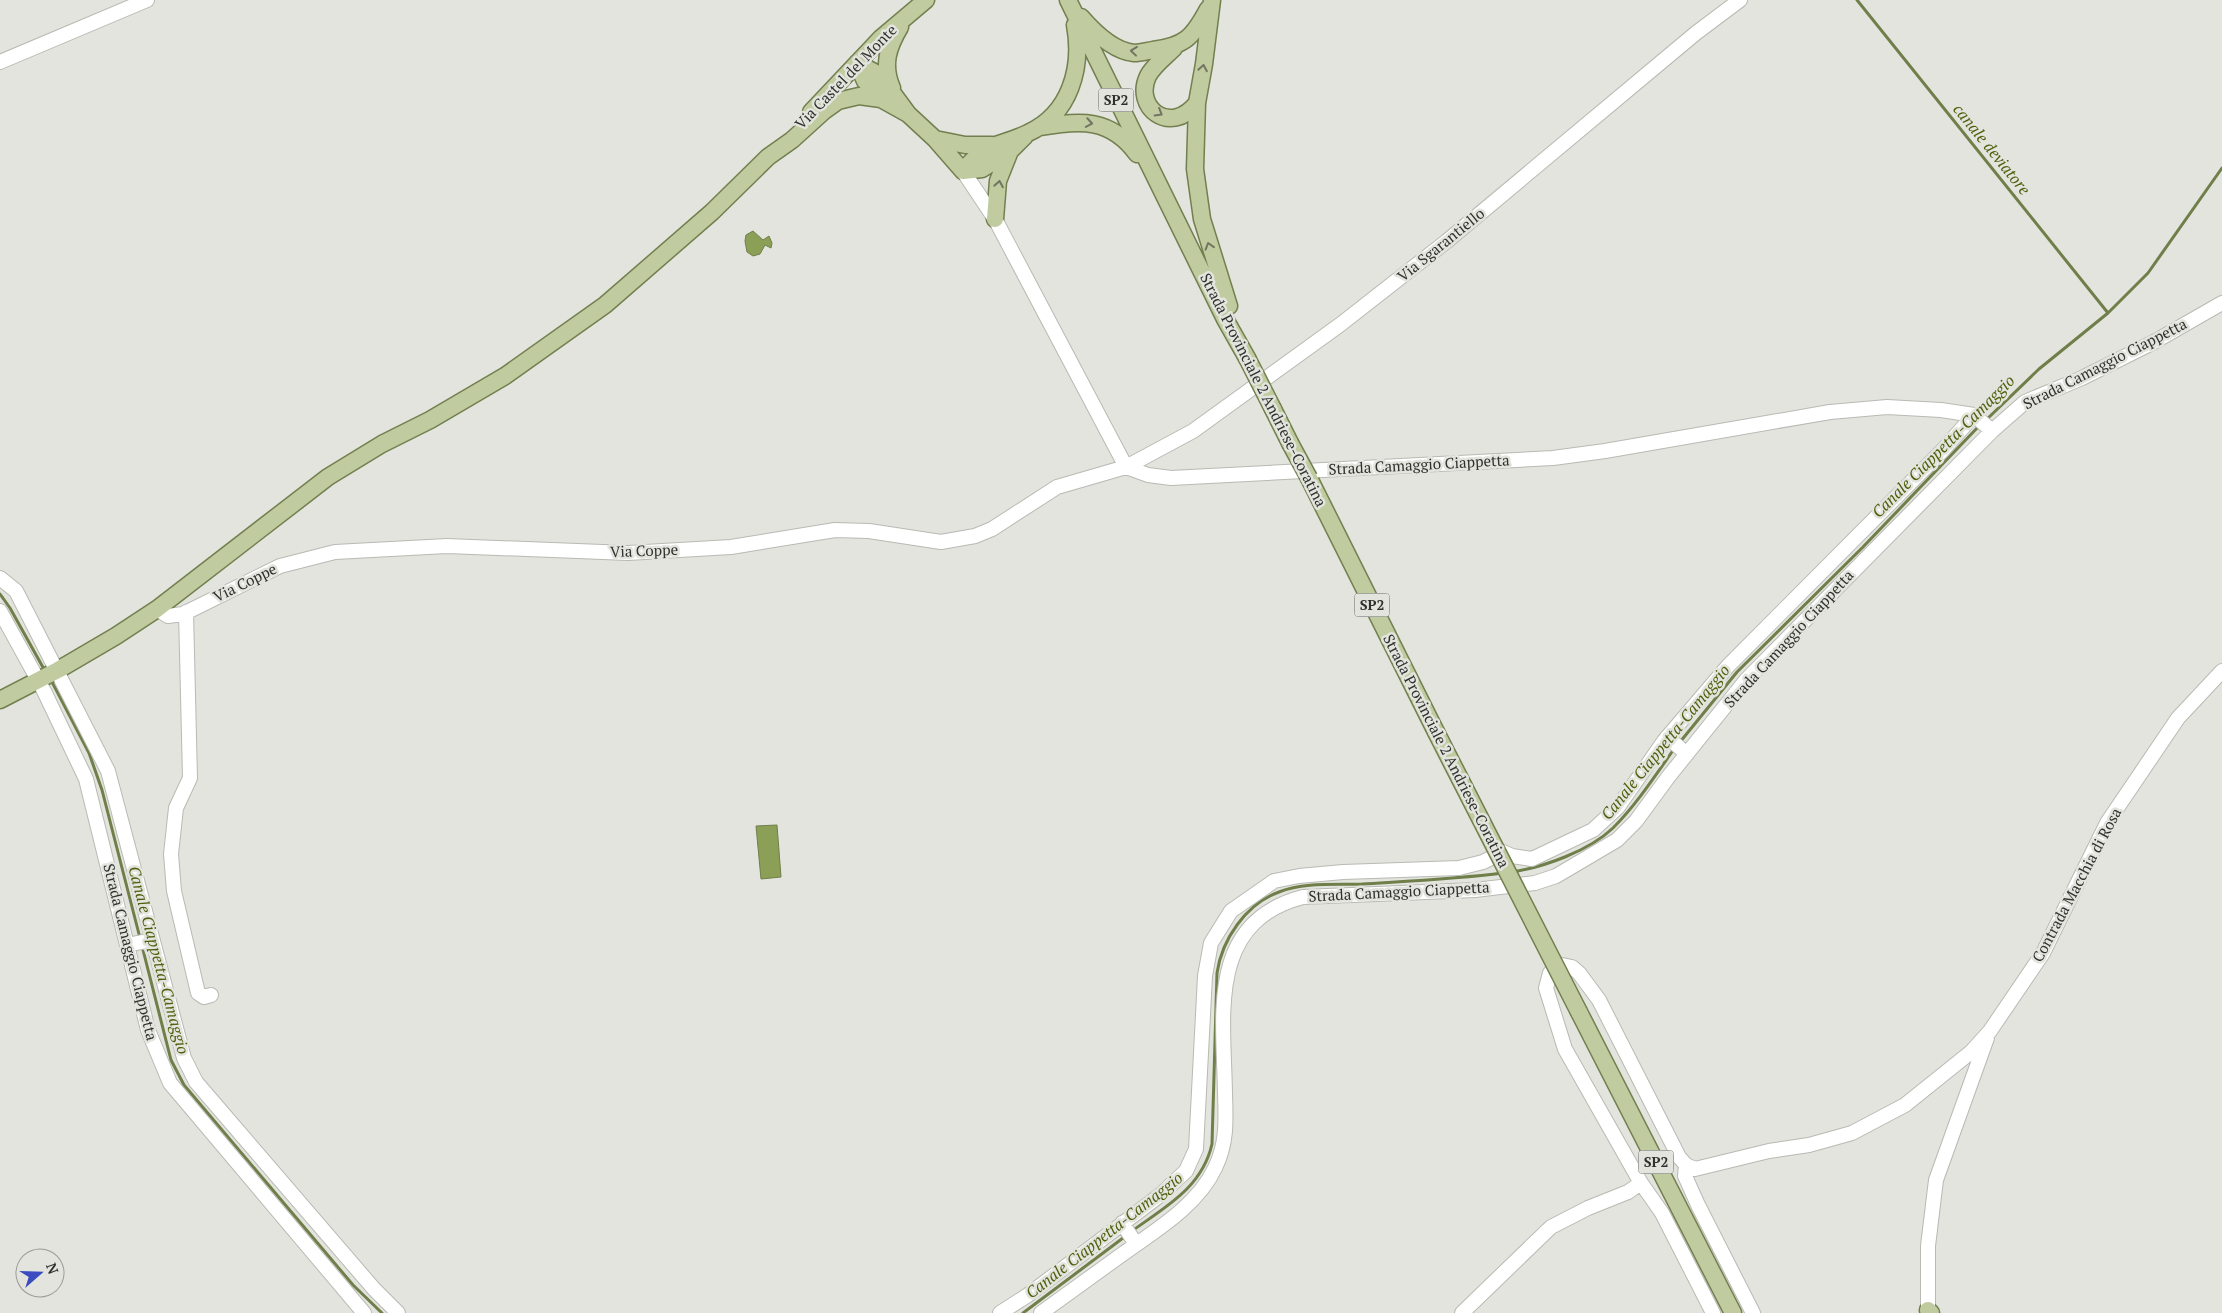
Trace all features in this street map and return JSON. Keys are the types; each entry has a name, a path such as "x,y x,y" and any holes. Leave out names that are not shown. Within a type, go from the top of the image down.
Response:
{"main road":[{"name":"Via Castel del Monte","path":"768,157 857,63 907,15 926,0"},
{"path":"1197,103 1190,111 1176,118 1169,118 1157,114 1148,105 1143,89 1148,74 1174,48 1188,38 1200,24 1212,1"},
{"path":"1212,1 1197,103 1194,169 1202,219 1220,282 1247,358"},
{"path":"1070,3 1090,28 1110,44 1134,53 1174,48"},
{"path":"962,171 982,169 1010,151 1064,104 1072,88 1078,58 1077,35 1070,3"},
{"name":"Strada Provinciale 2 Andriese-Coratina","path":"1070,3 1225,319 1309,478 1436,732 1733,1313"},
{"path":"889,98 886,56 892,40 907,15"},
{"path":"857,63 874,72 889,98 935,139 962,171"},
{"path":"0,700 116,636 157,609 328,477 382,444 430,420 505,376 605,305 712,212 768,157 838,102 858,96 889,98"},
{"path":"962,171 974,156 992,145 1034,130 1075,121 1102,126 1128,142 1163,193"},
{"path":"935,139 965,145 992,145"},
{"path":"996,219 998,181 1010,151"}],"street":[{"path":"0,62 147,0"},
{"name":"Via Sgarantiello","path":"1126,467 1193,431 1341,324 1448,241 1696,33 1740,0"},
{"path":"962,171 996,219 1126,467"},
{"name":"Strada Camaggio Ciappetta","path":"1041,1313 1191,1202 1215,1170 1226,1138 1224,1005 1228,966 1235,947 1244,934 1265,912 1282,902 1303,897 1475,890 1535,883 1556,876 1617,840 1636,821 1747,679 1857,567 1983,423 2025,402 2082,378 2154,342 2222,303"},
{"name":"Strada Camaggio Ciappetta","path":"1126,467 1148,475 1171,478 1553,458 1605,451 1830,412 1887,407 1941,410 1983,423"},
{"path":"1000,1313 1028,1295 1159,1196 1186,1171 1196,1149 1200,1113 1202,1004 1211,943 1220,925 1232,911 1254,893 1274,881 1298,876 1459,868 1483,862 1503,852 1512,856 1532,859 1593,830 1618,806 1667,737 1728,666 1942,452 1983,423"},
{"name":"Via Coppe","path":"157,609 168,616 186,612 280,566 335,552 447,546 628,553 731,547 835,530 869,530 920,540 958,540 992,529 1057,488 1126,467"},
{"path":"1842,552 1857,567"},
{"path":"0,578 16,591 48,675"},
{"path":"0,611 48,675 108,771 184,1058 196,1082 374,1290 398,1313"},
{"path":"186,612 190,778 176,808 171,854 172,880 198,994 204,997 211,995"},
{"name":"Contrada Macchia di Rosa","path":"1990,1031 2043,953 2107,823 2178,718 2222,671"},
{"name":"Strada Camaggio Ciappetta","path":"48,675 86,779 148,1030 170,1083 276,1212 364,1313"},
{"path":"1667,737 1687,754"},
{"path":"1409,869 1410,892"},
{"path":"128,946 152,940"},
{"path":"1713,1313 1662,1213 1641,1183 1565,1049 1546,988 1550,973 1562,965 1572,968 1579,973 1599,1000 1679,1157 1686,1165 1695,1169 1769,1151 1809,1145 1852,1133 1911,1100 1971,1052 1990,1031"},
{"path":"1202,1004 1224,1005"},
{"path":"1929,1312 1928,1246 1936,1180 1990,1031"},
{"path":"1686,1165 1685,1176 1698,1205 1753,1313"},
{"path":"1462,1313 1551,1227 1588,1208 1628,1192 1641,1183"},
{"path":"276,1212 294,1197"},
{"path":"1122,1223 1136,1244"}],"shaded area":[{"path":"753,231 763,240 769,236 772,243 771,248 765,245 760,254 753,256 747,252 745,241 746,235"},
{"path":"777,825 781,877 761,879 756,826"}],"waterway":[{"name":"canale deviatore","path":"1857,0 2108,313"},
{"name":"Canale Ciappetta-Camaggio","path":"1986,420 2039,369 2108,313 2148,273 2222,168"},
{"name":"Canale Ciappetta-Camaggio","path":"1680,742 1737,672 1863,547 1979,426"},
{"name":"Canale Ciappetta-Camaggio","path":"0,594 10,608 45,671"},
{"name":"Canale Ciappetta-Camaggio","path":"51,680 89,753 102,790 140,938"},
{"name":"Canale Ciappetta-Camaggio","path":"1512,872 1525,870 1566,857 1592,844 1603,836 1630,810 1674,749"},
{"name":"Canale Ciappetta-Camaggio","path":"1132,1231 1181,1195 1200,1173 1207,1159 1212,1144 1217,973 1224,948 1237,924 1246,914 1267,898 1279,892 1299,887 1433,880 1503,873"},
{"name":"Canale Ciappetta-Camaggio","path":"142,946 171,1060 184,1085 353,1285 382,1313"},
{"name":"Canale Ciappetta-Camaggio","path":"1023,1313 1127,1235"}]}
